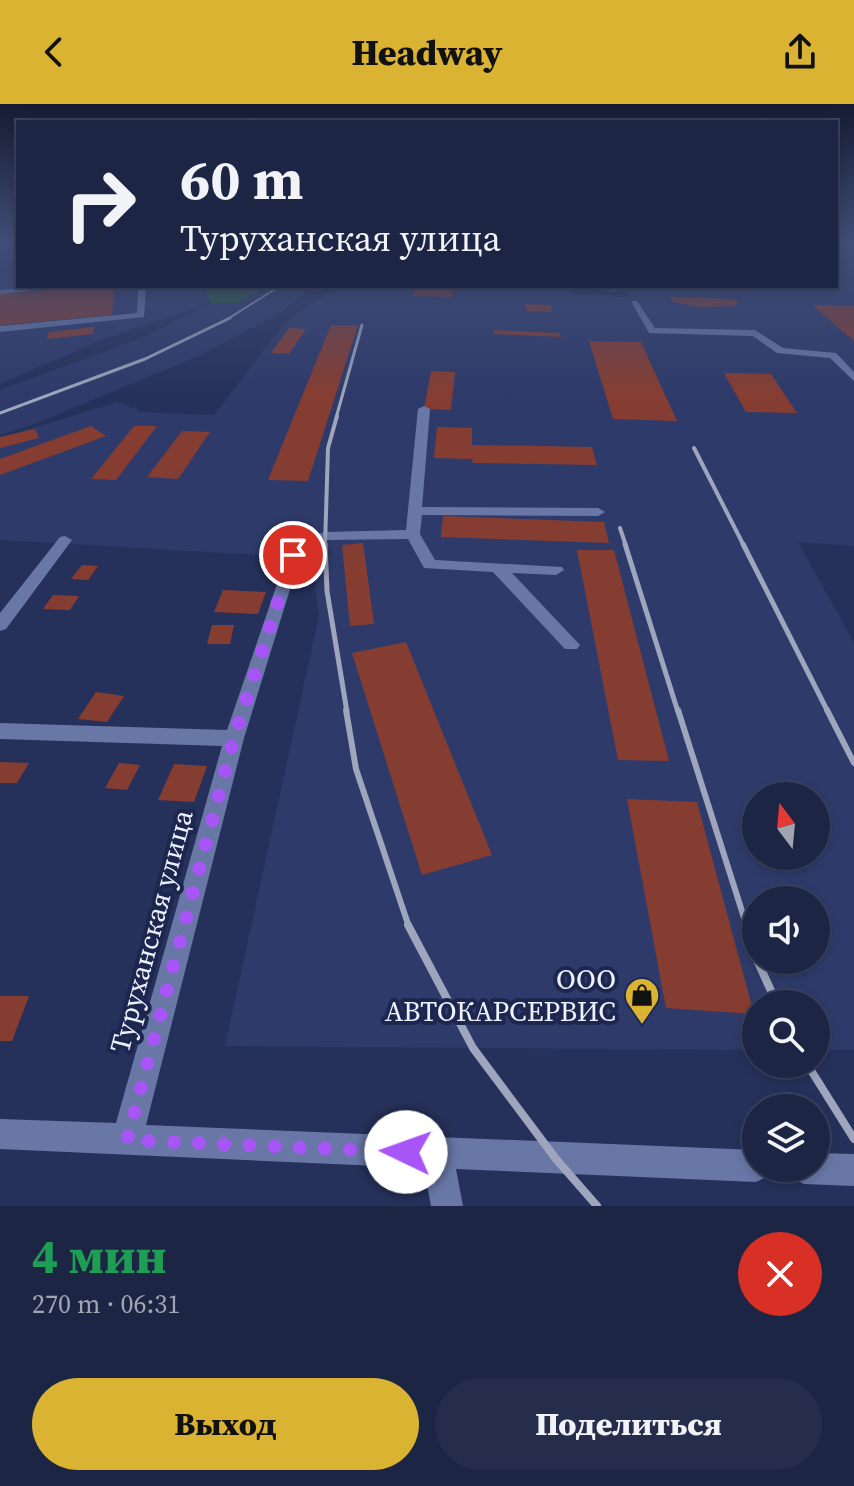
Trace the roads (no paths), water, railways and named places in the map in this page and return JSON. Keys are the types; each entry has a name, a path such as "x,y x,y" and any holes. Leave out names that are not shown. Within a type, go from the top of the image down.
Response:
{"street":[{"path":"0,329 141,315 142,294"},
{"path":"634,303 652,331 755,333 780,351 833,355 854,378"},
{"path":"0,341 23,339"},
{"path":"424,409 413,534 430,565 556,570"},
{"path":"414,511 598,512"},
{"name":"Туруханская улица","path":"127,1140 234,738 293,555 310,540 325,536 413,534"},
{"path":"0,625 65,540"},
{"path":"499,569 571,645"},
{"path":"0,731 234,738"},
{"path":"0,1134 742,1165"},
{"path":"437,1153 447,1206"},
{"path":"830,1169 854,1170"}],"railway":[{"path":"226,320 267,294"},
{"path":"0,413 145,359 226,320"},
{"path":"336,418 362,325"},
{"path":"325,545 328,448 337,416"},
{"path":"694,448 744,546"},
{"path":"620,528 626,546"},
{"path":"625,544 678,712"},
{"path":"743,544 828,712"},
{"path":"325,545 327,591 347,712"},
{"path":"346,710 356,769 409,927"},
{"path":"678,710 742,911"},
{"path":"827,710 854,763"},
{"path":"409,927 473,1048 556,1159 597,1206"},
{"path":"763,974 771,990"},
{"path":"816,1078 854,1139"}],"place":[{"name":"ООО АВТОКАРСЕРВИС","path":"642,1026"}]}
